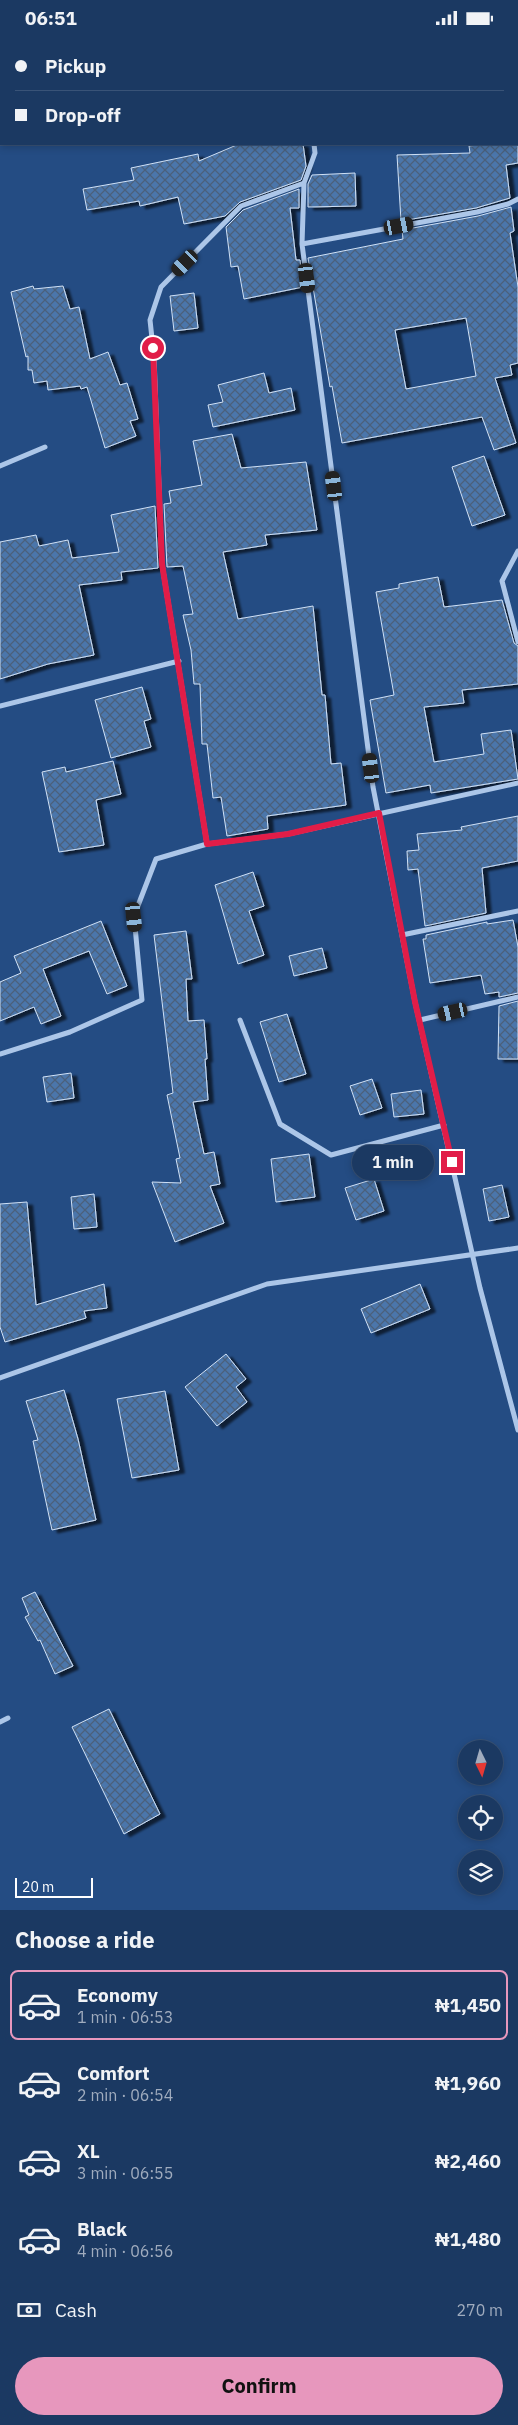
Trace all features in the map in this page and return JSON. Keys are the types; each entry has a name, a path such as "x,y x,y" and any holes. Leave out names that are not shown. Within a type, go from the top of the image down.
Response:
{"street":[{"path":"314,145 314,153 304,183 302,244 379,813 402,935 472,1255 518,1430"},
{"path":"207,844 162,564 154,357 150,320 161,287 241,206 304,183"},
{"path":"302,244 477,212 508,204 518,199"},
{"path":"0,466 45,447"},
{"path":"518,551 502,581 518,642"},
{"path":"0,706 179,661"},
{"path":"0,1054 70,1032 142,1000 134,917 156,859 207,844 288,834 518,783"},
{"path":"402,935 518,911"},
{"path":"420,1020 518,997"},
{"path":"240,1021 280,1124 331,1155 444,1125"},
{"path":"0,1378 267,1285 518,1248"},
{"path":"0,1722 8,1718"}],"building":[{"path":"237,145 303,145 306,166 301,180 240,202 225,216 184,224 178,197 140,206 139,201 87,210 83,189 134,180 131,168 198,154 199,161"},
{"path":"518,145 518,163 506,165 510,198 476,208 401,221 397,155 470,153 469,146"},
{"path":"355,173 356,206 308,207 308,184 312,175"},
{"path":"299,189 299,208 290,208 296,260 300,260 303,287 244,299 238,266 231,267 226,227 243,210"},
{"path":"511,207 514,231 510,233 518,287 518,363 510,365 512,375 495,378 516,443 494,450 482,417 342,443 332,386 330,387 308,258 403,239 402,230 478,216","holes":["466,318 476,376 406,389 395,330"]},
{"path":"33,286 34,289 63,286 70,309 79,307 90,359 108,352 120,385 127,383 138,419 130,421 136,436 105,448 87,387 81,389 80,386 48,390 47,381 34,383 32,370 28,370 28,356 26,357 11,292"},
{"path":"194,293 198,328 174,331 170,296"},
{"path":"264,373 269,393 291,388 295,410 213,427 208,405 223,402 218,385"},
{"path":"232,434 241,468 306,462 317,530 265,535 267,545 223,552 238,619 313,606 322,695 325,695 331,764 341,763 346,805 267,816 268,829 227,836 221,797 213,798 207,744 202,744 200,684 194,684 191,650 183,615 193,614 183,566 167,567 164,504 171,503 169,491 202,485 193,441"},
{"path":"484,456 505,515 472,526 452,467"},
{"path":"155,506 158,568 121,572 122,580 79,585 94,655 48,664 0,679 0,542 36,535 39,546 68,540 72,558 119,552 111,515"},
{"path":"438,577 444,607 502,600 514,643 518,646 518,684 462,690 464,703 424,707 434,762 484,754 481,734 511,730 518,779 431,793 430,785 386,793 370,700 394,695 376,592 399,588 399,584"},
{"path":"142,687 151,719 144,721 151,747 111,758 95,700"},
{"path":"113,761 121,794 96,800 104,845 59,852 42,772 65,767 66,772"},
{"path":"518,816 518,861 482,868 486,913 425,926 418,869 408,870 407,851 419,850 417,834 462,830 461,827"},
{"path":"253,872 264,906 249,911 264,955 238,964 215,885"},
{"path":"513,920 518,947 518,993 499,997 499,992 485,994 481,975 430,983 423,939 426,939 426,935 487,922 487,924"},
{"path":"101,921 127,986 107,994 89,951 43,969 61,1016 41,1024 34,1007 0,1021 0,982 21,973 14,956"},
{"path":"186,931 192,979 186,979 188,1021 204,1020 207,1059 205,1059 208,1100 193,1102 204,1154 214,1152 220,1184 210,1186 224,1223 175,1242 152,1182 181,1183 176,1159 180,1158 167,1095 173,1093 154,935"},
{"path":"322,948 327,968 294,976 289,956"},
{"path":"518,1001 518,1059 498,1059 499,1006"},
{"path":"287,1014 306,1074 279,1082 260,1022"},
{"path":"71,1073 74,1098 47,1102 43,1077"},
{"path":"372,1079 382,1108 360,1115 350,1086"},
{"path":"421,1090 424,1114 394,1117 391,1094"},
{"path":"309,1154 315,1197 276,1202 271,1159"},
{"path":"374,1179 384,1211 356,1220 345,1188"},
{"path":"502,1185 509,1217 489,1221 483,1189"},
{"path":"94,1194 97,1227 74,1229 71,1197"},
{"path":"27,1202 36,1305 104,1284 107,1308 84,1311 86,1318 5,1342 0,1327 0,1204"},
{"path":"420,1284 430,1309 371,1333 361,1309"},
{"path":"226,1354 246,1379 236,1387 247,1402 217,1426 185,1387"},
{"path":"64,1390 78,1439 96,1520 52,1530 33,1441 38,1440 26,1401"},
{"path":"165,1391 179,1470 132,1478 117,1399"},
{"path":"35,1592 73,1666 55,1674 40,1640 38,1641 25,1617 29,1615 22,1598"},
{"path":"109,1709 160,1814 124,1834 72,1727"}],"route":[{"path":"153,348 162,564 207,844 288,834 379,813 415,1002 452,1162"}]}
